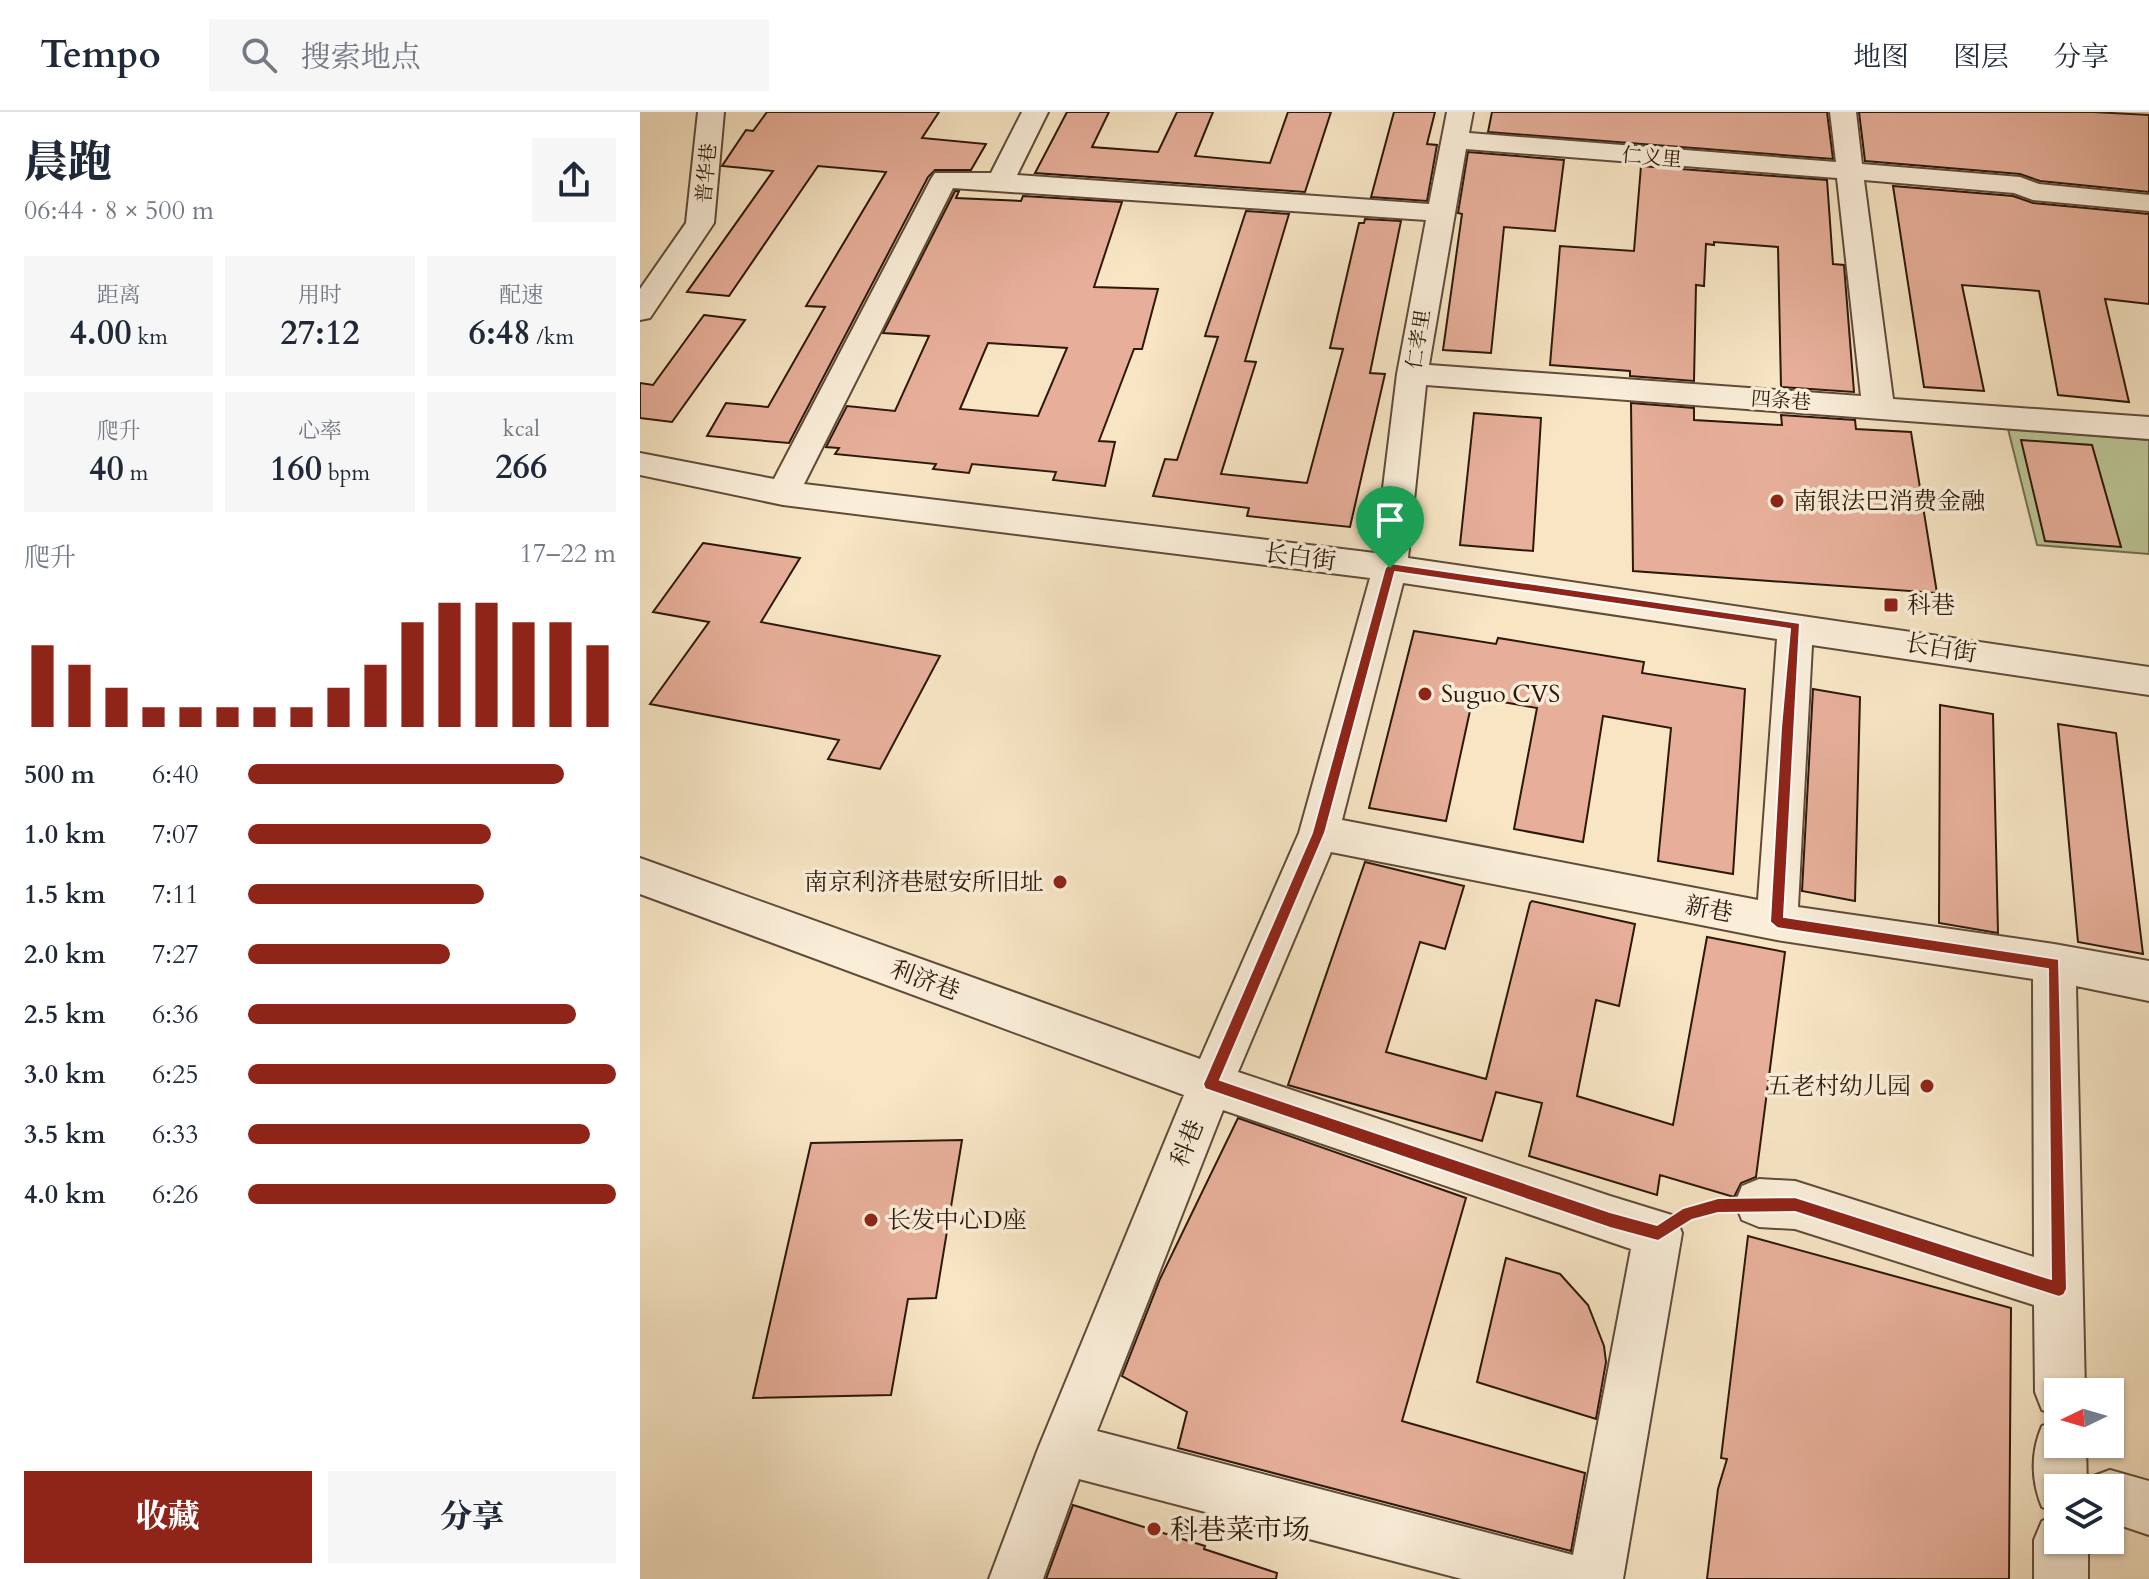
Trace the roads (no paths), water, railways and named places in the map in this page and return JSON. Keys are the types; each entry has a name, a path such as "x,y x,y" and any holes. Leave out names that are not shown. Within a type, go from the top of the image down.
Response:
{"street":[{"name":"普华巷","path":"640,311 700,223 711,112"},
{"path":"1000,182 1035,112"},
{"path":"1843,112 1878,407"},
{"name":"仁义里","path":"1457,126 1849,172 2020,185 2033,192 2149,203"},
{"name":"仁孝里","path":"1390,568 1412,374 1457,126"},
{"path":"783,493 944,179 1440,213"},
{"name":"四条巷","path":"1412,374 2149,428"},
{"name":"长白街","path":"640,464 783,493 1390,568 1796,626 2149,681"},
{"name":"科巷","path":"1016,1579 1064,1449 1211,1084 1319,833 1390,568"},
{"path":"1777,922 1787,728 1796,626"},
{"name":"新巷","path":"1319,833 1777,922 2054,963 2149,981"},
{"name":"利济巷","path":"640,876 1211,1084 1610,1220 1658,1233 1596,1579"},
{"path":"2054,963 2060,1378"},
{"path":"1759,1203 1795,1205 2059,1289"},
{"path":"1064,1449 1566,1579"},
{"path":"2124,1500 2149,1508"},
{"path":"2061,1554 2061,1579"}],"place":[{"name":"南银法巴消费金融","path":"1777,501"},
{"name":"科巷","path":"1891,605"},
{"name":"Suguo CVS","path":"1425,694"},
{"name":"南京利济巷慰安所旧址","path":"1060,882"},
{"name":"五老村幼儿园","path":"1927,1086"},
{"name":"长发中心D座","path":"871,1220"},
{"name":"科巷菜市场","path":"1154,1529"}]}
